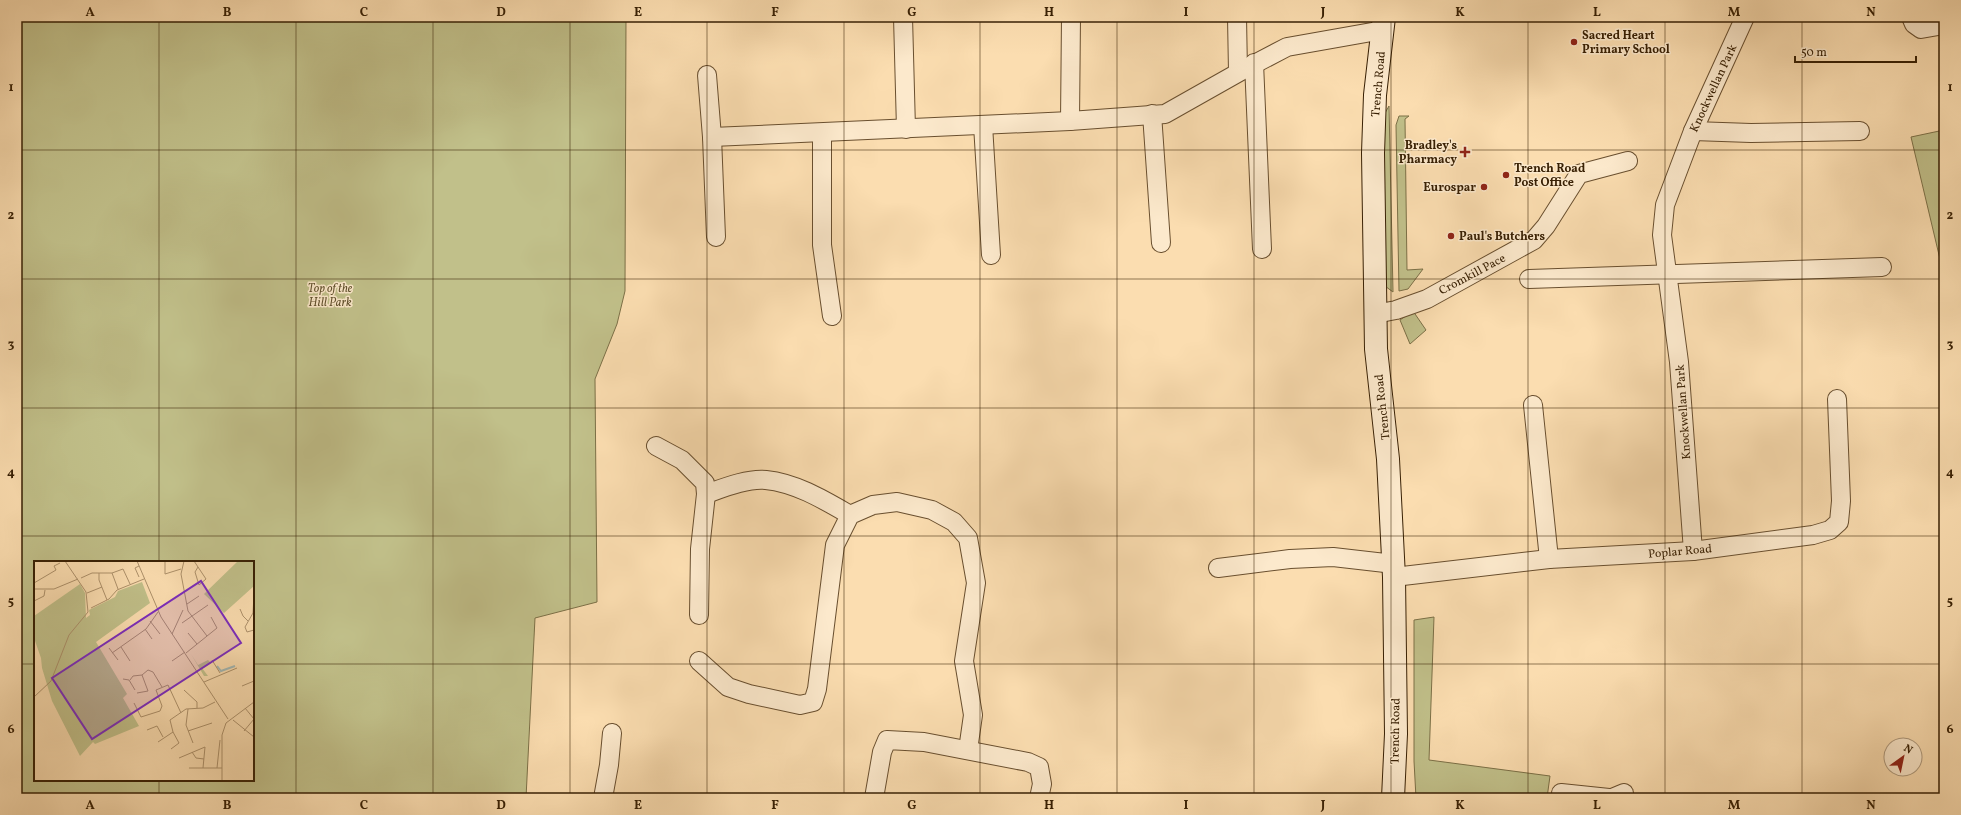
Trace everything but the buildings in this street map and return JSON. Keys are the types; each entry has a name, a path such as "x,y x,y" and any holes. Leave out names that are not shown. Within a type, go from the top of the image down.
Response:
{"street":[{"path":"902,17 906,129"},
{"path":"1070,121 1071,17"},
{"path":"1237,17 1238,72"},
{"name":"Knockwellan Park","path":"1693,551 1679,362 1662,235 1662,217 1681,158 1692,131 1745,17"},
{"path":"1911,17 1914,24 1921,29 1944,25"},
{"path":"712,137 1070,121 1165,114 1254,63 1287,47 1384,24"},
{"name":"Trench Road","path":"1384,24 1376,95 1373,153 1376,349 1388,459 1394,571 1396,734 1393,798"},
{"path":"1254,63 1262,249"},
{"path":"707,75 712,137 716,236"},
{"path":"1152,114 1161,243"},
{"path":"983,125 991,255"},
{"path":"1692,131 1751,133 1860,131"},
{"path":"822,132 822,245 832,316"},
{"name":"Cromkill Pace","path":"1375,314 1396,310 1427,299 1534,240 1546,226 1579,174 1628,161"},
{"path":"1529,280 1882,267"},
{"name":"Poplar Road","path":"1218,568 1290,559 1333,557 1394,571 1548,558 1693,551 1813,534 1830,530 1839,522 1841,501 1837,399"},
{"path":"1534,405 1548,558"},
{"path":"656,446 682,460 693,469 705,483 706,494 700,549 699,615"},
{"path":"706,494 736,484 764,480 791,486 828,502 850,515"},
{"path":"699,661 728,687 750,694 800,705 813,702 817,689 835,545 850,515 873,505 897,502 932,510 954,522 968,538 976,583 964,661 973,716 968,750"},
{"path":"604,798 612,732"},
{"path":"874,798 882,752 887,740 924,742 1028,762 1039,767 1042,784 1039,798"},
{"path":"1561,793 1589,797 1615,796"}],"green space":[{"name":"Top of the Hill Park","path":"17,17 626,17 625,291 617,324 595,379 597,602 535,618 526,798 17,798"},
{"path":"1389,106 1393,292 1385,286 1383,132 1385,113"},
{"path":"1399,116 1409,116 1405,119 1407,270 1423,269 1408,289 1399,291 1396,125"},
{"path":"1944,130 1944,276 1911,137"},
{"path":"1413,311 1426,330 1410,344 1400,320"},
{"path":"1434,617 1429,760 1550,776 1547,798 1416,798 1414,761 1414,620"}],"place":[{"name":"Sacred Heart Primary School","path":"1574,42"},
{"name":"Bradley's Pharmacy","path":"1465,152"},
{"name":"Trench Road Post Office","path":"1506,175"},
{"name":"Eurospar","path":"1484,187"},
{"name":"Paul's Butchers","path":"1451,236"}]}
